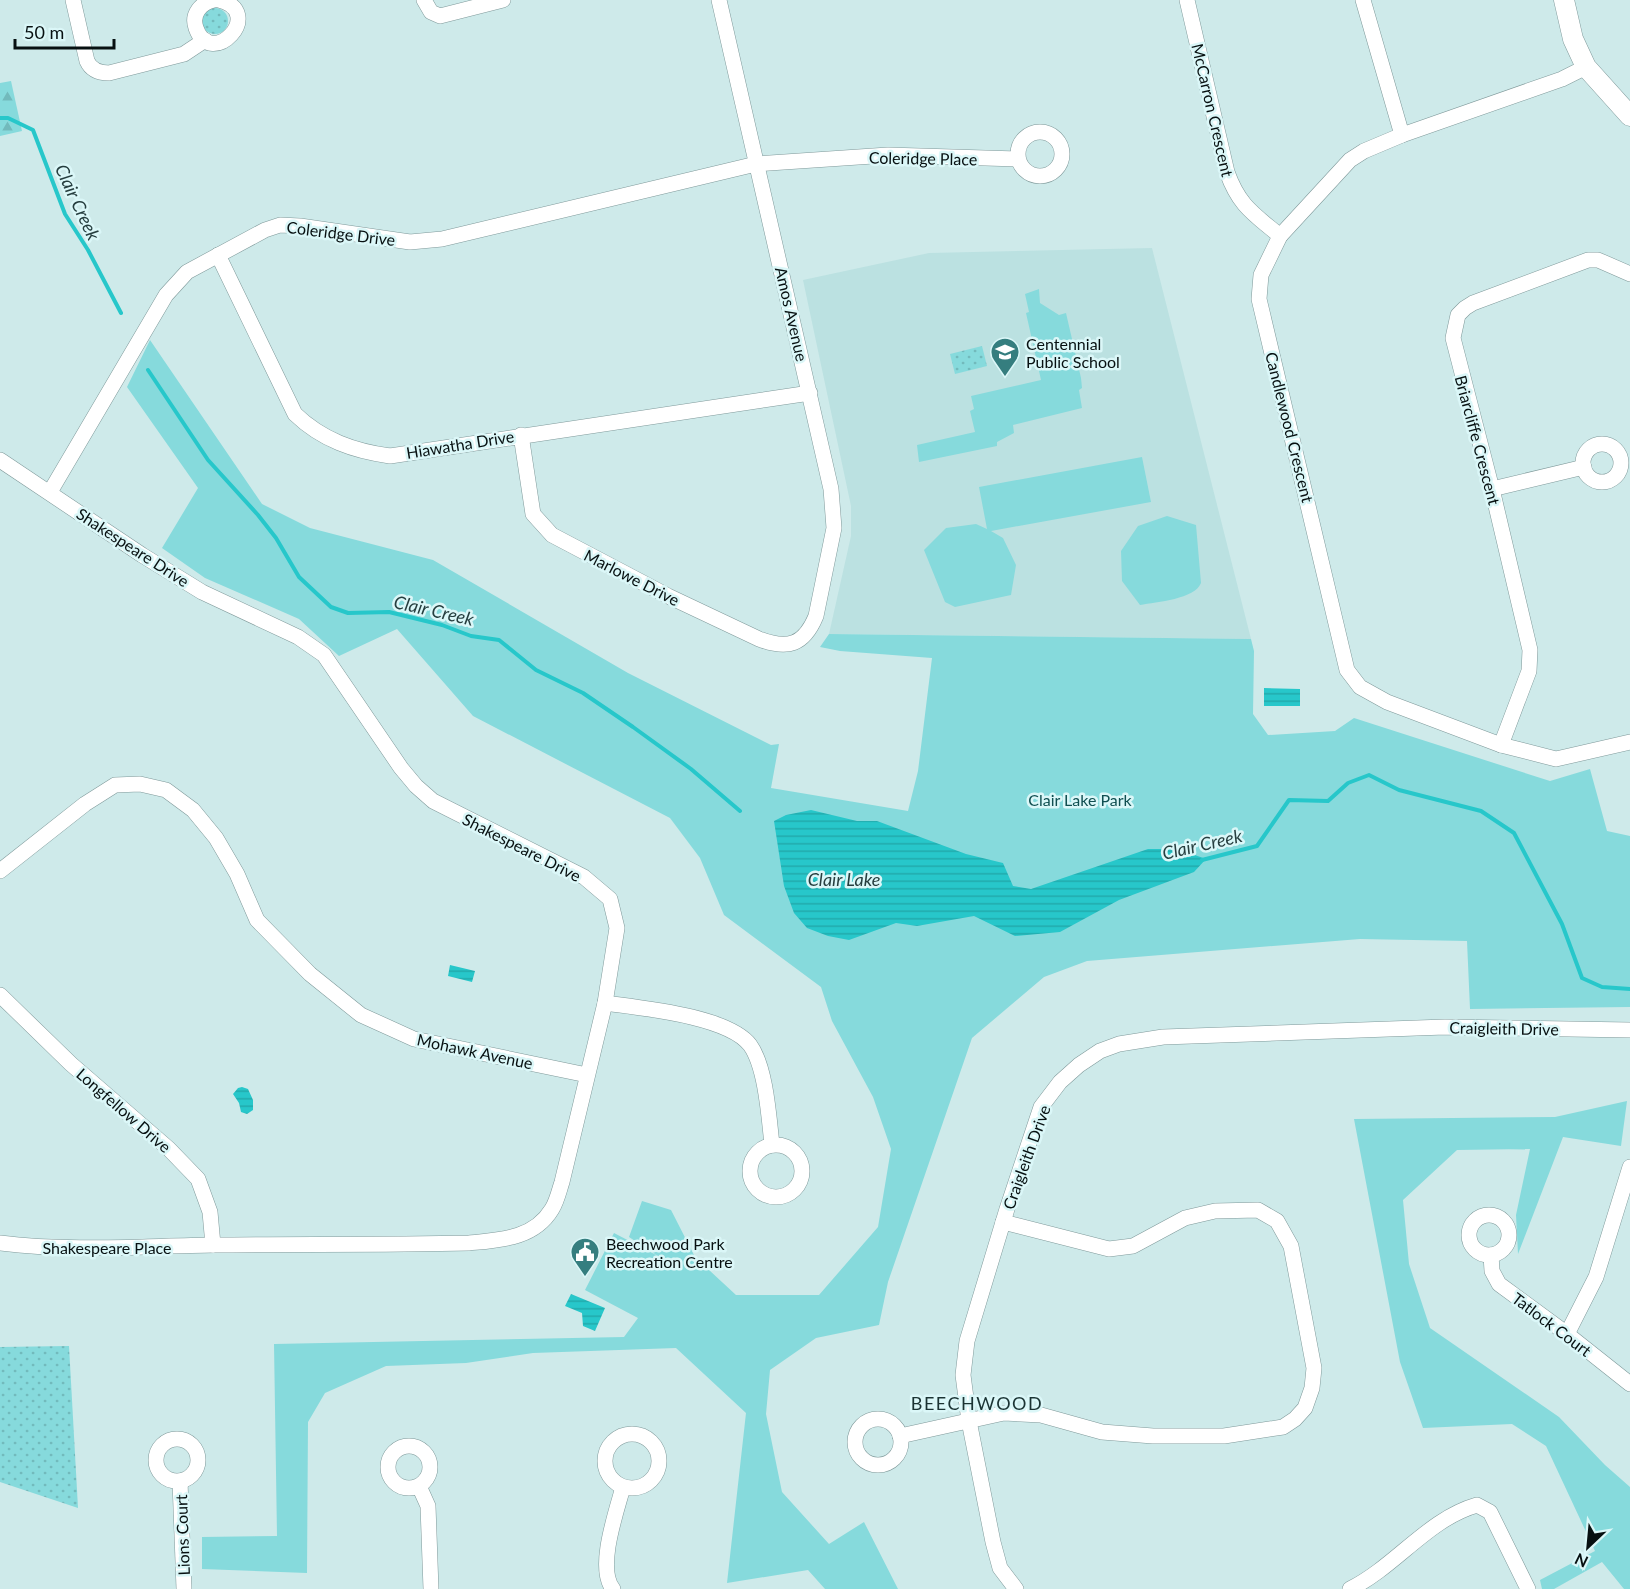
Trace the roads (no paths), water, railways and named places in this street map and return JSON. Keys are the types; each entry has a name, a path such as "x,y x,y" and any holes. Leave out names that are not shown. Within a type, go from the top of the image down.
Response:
{"street":[{"path":"73,0 87,60 92,68 100,72 109,73 183,54 205,40"},
{"path":"214,0 204,3 195,15 196,29 205,40 219,43 226,41 236,31 237,17 231,5 219,0"},
{"path":"424,0 431,12 440,16 503,0"},
{"name":"Amos Avenue","path":"719,0 831,489 834,528 811,630"},
{"name":"McCarron Crescent","path":"1187,0 1232,189 1241,203 1280,236"},
{"path":"1363,0 1402,135"},
{"path":"1564,0 1573,39 1586,67 1630,116"},
{"name":"Candlewood Crescent","path":"1586,67 1562,79 1402,135 1364,151 1350,160 1280,236 1261,275 1259,299 1347,670 1360,687 1387,702 1501,745 1556,759 1630,742"},
{"name":"Coleridge Place","path":"756,164 888,155 1018,159"},
{"name":"Coleridge Drive","path":"50,492 166,295 188,272 265,230 288,225 410,242 442,239 756,164"},
{"name":"Hiawatha Drive","path":"218,255 295,414 308,427 349,448 366,452 390,456 810,393"},
{"name":"Briarcliffe Crescent","path":"1501,745 1529,670 1530,650 1453,338 1458,315 1473,303 1588,260 1598,260 1630,274"},
{"name":"Marlowe Drive","path":"521,435 533,514 552,535 668,596 774,645 789,645 802,639 811,630"},
{"name":"Shakespeare Drive","path":"0,460 142,555 202,592 298,637 324,654 401,768 433,801 584,877 610,899 617,928 605,1003 562,1182 552,1209 535,1228 508,1240 469,1244 213,1245"},
{"path":"1492,489 1584,467"},
{"name":"Mohawk Avenue","path":"0,871 85,804 115,785 140,784 166,790 194,810 216,838 237,874 256,920 309,974 361,1015 414,1039 587,1075"},
{"name":"Longfellow Drive","path":"0,995 71,1064 169,1149 198,1179 210,1212 213,1245"},
{"path":"605,1003 698,1019 720,1025 739,1034 750,1045 760,1069 772,1144"},
{"name":"Craigleith Drive","path":"1016,1589 1000,1568 993,1542 969,1421 963,1375 967,1341 1041,1107 1060,1082 1100,1051 1119,1044 1163,1037 1445,1027 1630,1030"},
{"path":"1567,1334 1596,1277 1630,1167"},
{"path":"900,1436 1004,1413 1041,1415 1102,1432 1153,1436 1224,1436 1283,1427 1305,1408 1312,1388 1314,1368 1291,1246 1277,1221 1258,1210 1215,1211 1185,1218 1133,1246 1108,1249 1003,1222"},
{"name":"Shakespeare Place","path":"0,1243 83,1249 213,1245"},
{"name":"Tatlock Court","path":"1491,1255 1492,1271 1499,1284 1630,1384"},
{"name":"Lions Court","path":"180,1481 184,1589"},
{"path":"418,1486 428,1506 431,1589"},
{"path":"613,1589 610,1585 606,1562 623,1487"},
{"path":"1350,1589 1363,1583 1388,1565 1446,1518 1461,1509 1477,1505 1490,1512 1528,1589"}],"water":[{"path":"1264,688 1300,689 1300,706 1264,706"},
{"name":"Clair Lake","path":"811,810 857,821 877,821 966,854 1003,863 1013,886 1031,889 1148,849 1178,849 1206,859 1194,872 1119,900 1060,932 1015,936 974,916 917,926 896,923 849,940 828,936 807,928 794,913 784,886 774,821 786,815"},
{"path":"450,965 475,971 472,982 448,976"},
{"path":"242,1087 248,1089 253,1100 253,1110 247,1114 241,1112 239,1103 233,1094"},
{"path":"571,1294 605,1308 595,1331 583,1326 582,1313 565,1306"}],"waterway":[{"name":"Clair Creek","path":"0,118 8,118 33,130 65,214 88,250 121,313"},
{"name":"Clair Creek","path":"148,370 208,460 276,538 299,577 331,607 348,613 389,612 442,625 471,636 499,640 536,670 583,693 633,727 691,769 740,811"},
{"name":"Clair Creek","path":"1202,860 1257,846 1289,800 1328,801 1348,783 1369,775 1399,790 1481,811 1514,833 1562,924 1582,978 1602,987 1630,989"}],"place":[{"name":"Centennial Public School","path":"1005,378"},
{"name":"Beechwood Park Recreation Centre","path":"585,1278"}],"district":[{"name":"BEECHWOOD","path":"977,1403"}],"park label":[{"name":"Clair Lake Park","path":"1080,799"}]}
